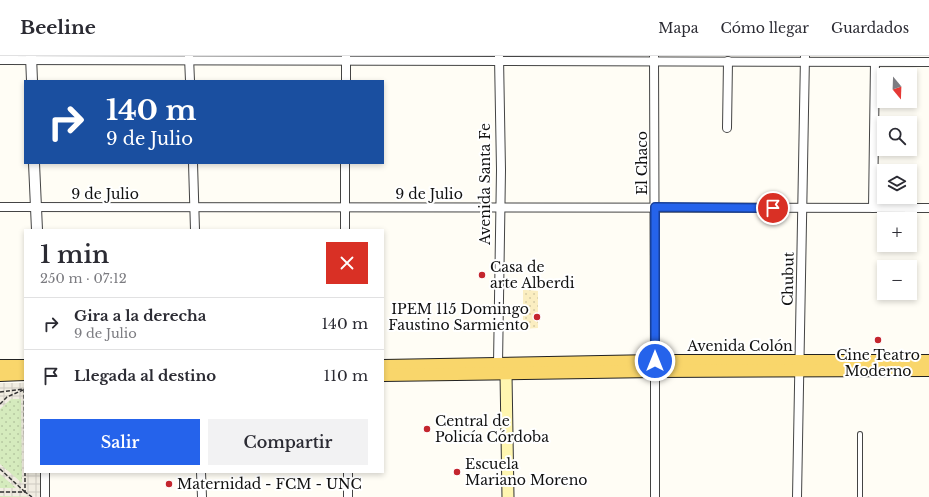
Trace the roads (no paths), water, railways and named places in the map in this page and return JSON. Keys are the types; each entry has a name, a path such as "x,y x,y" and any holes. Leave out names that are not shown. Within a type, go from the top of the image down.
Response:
{"main road":[{"name":"Avenida Colón","path":"800,366 929,361"},
{"name":"Avenida Colón","path":"384,366 498,364 800,366 929,370"},
{"path":"498,364 506,374 508,497"},
{"path":"0,366 24,366"},
{"name":"Avenida Colón","path":"384,375 506,374 655,366"},
{"path":"0,375 24,374"}],"street":[{"path":"772,56 782,62"},
{"path":"31,58 32,80"},
{"path":"0,60 31,58 346,58 654,59 728,62 782,62 805,59 875,62 929,62"},
{"path":"189,58 190,80"},
{"path":"346,58 346,80"},
{"name":"Avenida Santa Fe","path":"498,364 501,207 499,59"},
{"name":"El Chaco","path":"654,59 655,497"},
{"name":"Chubut","path":"797,497 805,59"},
{"path":"727,128 728,62"},
{"path":"873,208 875,62"},
{"path":"34,164 37,229"},
{"path":"193,164 195,229"},
{"path":"345,164 346,229"},
{"name":"9 de Julio","path":"0,207 929,208"},
{"path":"45,473 45,497"},
{"path":"201,473 202,497"},
{"path":"348,473 348,497"}],"lane":[{"path":"860,434 860,497"}],"place":[{"name":"Casa de arte Alberdi","path":"482,275"},
{"name":"IPEM 115 Domingo Faustino Sarmiento","path":"537,317"},
{"name":"Cine Teatro Moderno","path":"878,340"},
{"name":"Central de Policía Córdoba","path":"427,429"},
{"name":"Escuela Mariano Moreno","path":"457,472"},
{"name":"Maternidad - FCM - UNC","path":"169,484"}]}
